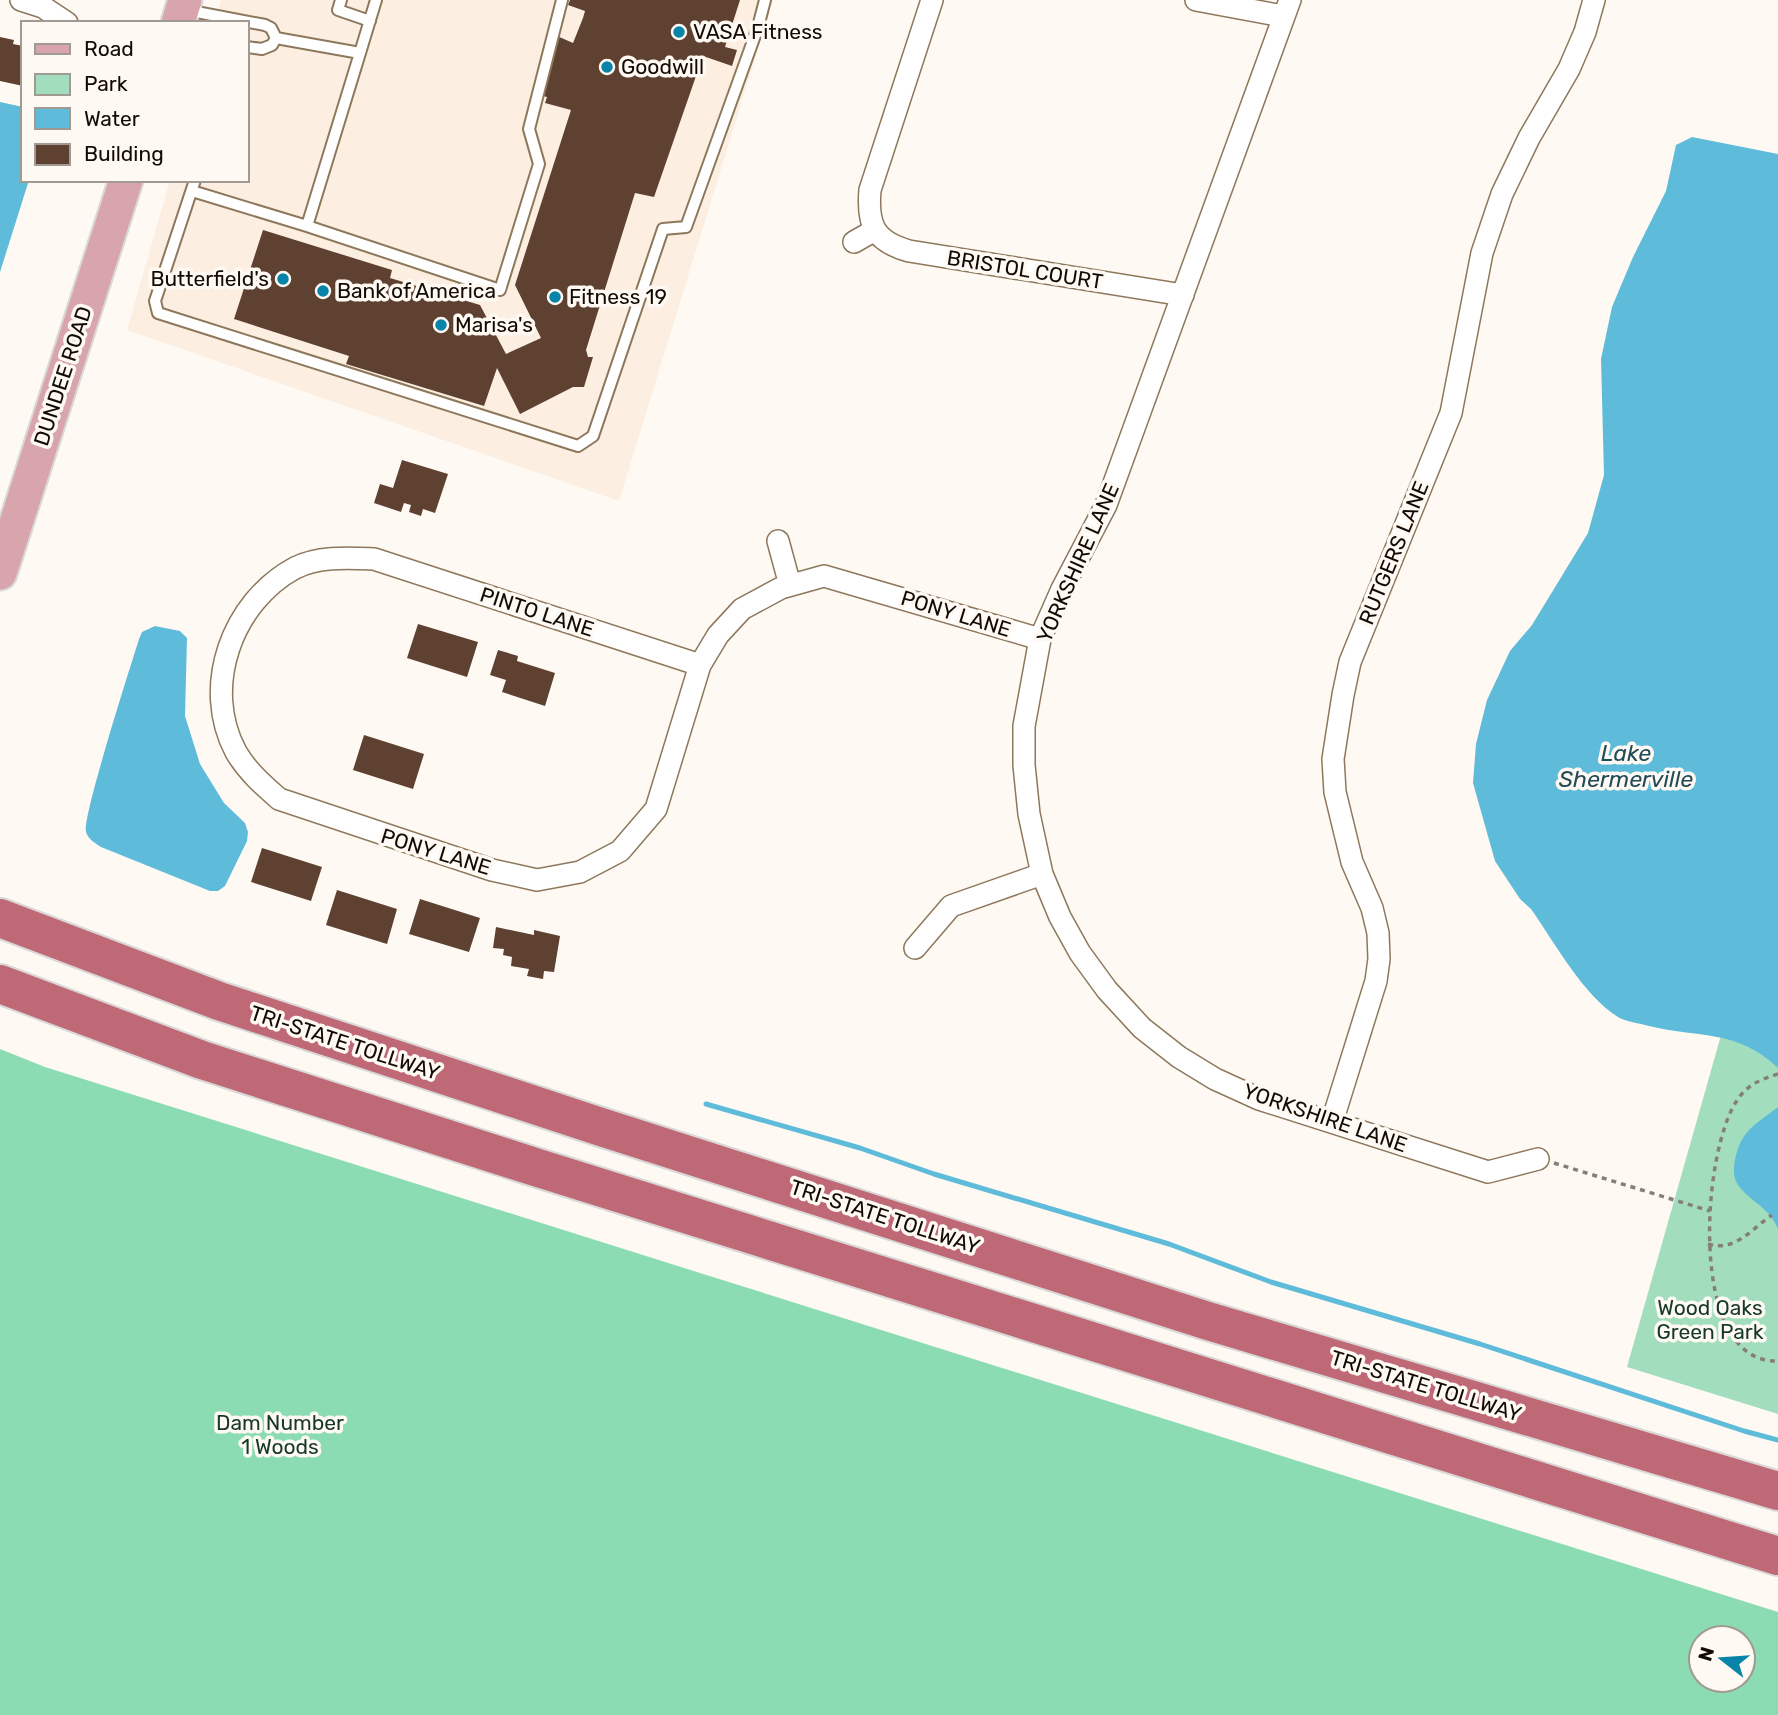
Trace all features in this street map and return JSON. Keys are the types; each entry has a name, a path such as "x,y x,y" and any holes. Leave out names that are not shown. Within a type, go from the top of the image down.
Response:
{"highway":[{"name":"TRI-STATE TOLLWAY","path":"0,918 219,1001 614,1131 1208,1321 1778,1491"},
{"path":"0,984 227,1069 1778,1556"}],"main road":[{"name":"DUNDEE ROAD","path":"0,573 125,182"}],"street":[{"path":"21,0 43,7 64,21"},
{"path":"854,242 875,230 868,211 870,190 932,0"},
{"path":"1196,0 1286,8"},
{"name":"RUTGERS LANE","path":"1332,1122 1376,981 1379,959 1378,933 1372,908 1352,862 1335,792 1335,748 1348,673 1451,413 1482,253 1502,194 1529,138 1569,69 1585,32 1594,0"},
{"name":"YORKSHIRE LANE","path":"1286,8 1106,505 1062,589 1040,639 1024,726 1028,814 1042,874 1059,917 1080,953 1107,990 1142,1028 1179,1058 1215,1079 1259,1099 1488,1172 1538,1159"},
{"name":"BRISTOL COURT","path":"875,230 888,245 909,251 1183,295"},
{"path":"778,541 790,585"},
{"name":"PONY LANE","path":"374,559 334,557 296,568 259,594 235,630 221,674 223,714 236,751 255,778 279,799 492,870 537,880 580,872 620,851 656,809 700,664 718,635 742,609 790,585 824,576 1040,639"},
{"name":"PINTO LANE","path":"374,559 700,664"},
{"path":"915,948 951,906 1042,874"}],"lane":[{"path":"341,0 338,10 370,21"},
{"path":"307,226 376,0"},
{"path":"562,0 529,128 539,164 499,290 194,186 155,301 158,313 579,446 593,436 663,229 686,227 758,27 765,0"},
{"path":"182,11 241,21"},
{"path":"248,22 271,28 276,38"},
{"path":"276,38 359,53"},
{"path":"248,47 262,49 272,46 276,38"}],"path":[{"path":"1777,1074 1748,1088 1729,1113 1720,1135 1708,1244 1711,1272 1721,1311 1734,1339 1745,1351 1758,1358 1778,1361"},
{"path":"1538,1159 1711,1211"},
{"path":"1708,1244 1718,1247 1734,1244 1754,1232 1772,1215"}],"shaded area":[{"path":"221,0 773,0 619,501 127,330 169,182 248,182 248,21 216,21"}],"green space":[{"name":"Wood Oaks Green Park","path":"1778,834 1778,1414 1627,1367"},
{"name":"Dam Number 1 Woods","path":"0,1049 45,1067 1778,1612 1778,1715 0,1715"}],"water":[{"path":"0,102 21,107 21,182 28,182 0,272"},
{"name":"Lake Shermerville","path":"1692,137 1778,154 1778,1068 1763,1055 1733,1041 1667,1030 1618,1017 1593,996 1570,968 1495,861 1473,783 1476,744 1487,700 1510,651 1532,625 1588,533 1604,475 1601,359 1612,307 1666,191 1676,145"},
{"path":"155,626 180,631 187,638 185,716 200,764 224,803 245,823 248,832 247,841 225,886 218,891 210,891 101,847 90,839 86,832 91,799 139,639 142,632"},
{"path":"1778,1107 1778,1229 1766,1211 1739,1186 1734,1172 1735,1160 1745,1135"}],"building":[{"path":"570,0 740,0 725,47 737,50 732,66 703,56 654,197 635,193 586,350 588,357 593,357 584,387 573,387 520,414 497,368 484,406 346,364 349,356 234,319 263,230 392,270 390,278 480,305 506,354 541,338 515,285 571,110 545,103 547,97 539,95 557,36 573,43 583,18 585,11 568,5"},
{"path":"0,37 14,40 13,44 21,46 21,86 0,81"},
{"path":"402,460 448,474 435,513 423,509 421,516 409,512 411,505 404,503 401,512 374,503 380,484 393,488"},
{"path":"418,624 478,642 467,677 407,658"},
{"path":"498,650 518,656 517,661 555,673 545,706 502,692 506,680 490,675"},
{"path":"364,735 424,754 413,789 353,770"},
{"path":"262,848 322,867 311,901 251,882"},
{"path":"337,890 397,909 387,944 326,925"},
{"path":"420,899 480,918 469,952 409,934"},
{"path":"496,927 534,935 534,930 560,936 554,972 544,971 543,979 527,976 529,969 511,966 512,957 503,955 504,949 493,948"}],"waterway":[{"path":"706,1104 860,1148 934,1174 1169,1244 1271,1282 1480,1344 1778,1440"}],"place":[{"name":"VASA Fitness","path":"679,32"},
{"name":"Goodwill","path":"607,67"},
{"name":"Butterfield's","path":"283,279"},
{"name":"Bank of America","path":"323,291"},
{"name":"Fitness 19","path":"555,297"},
{"name":"Marisa's","path":"441,325"}]}
